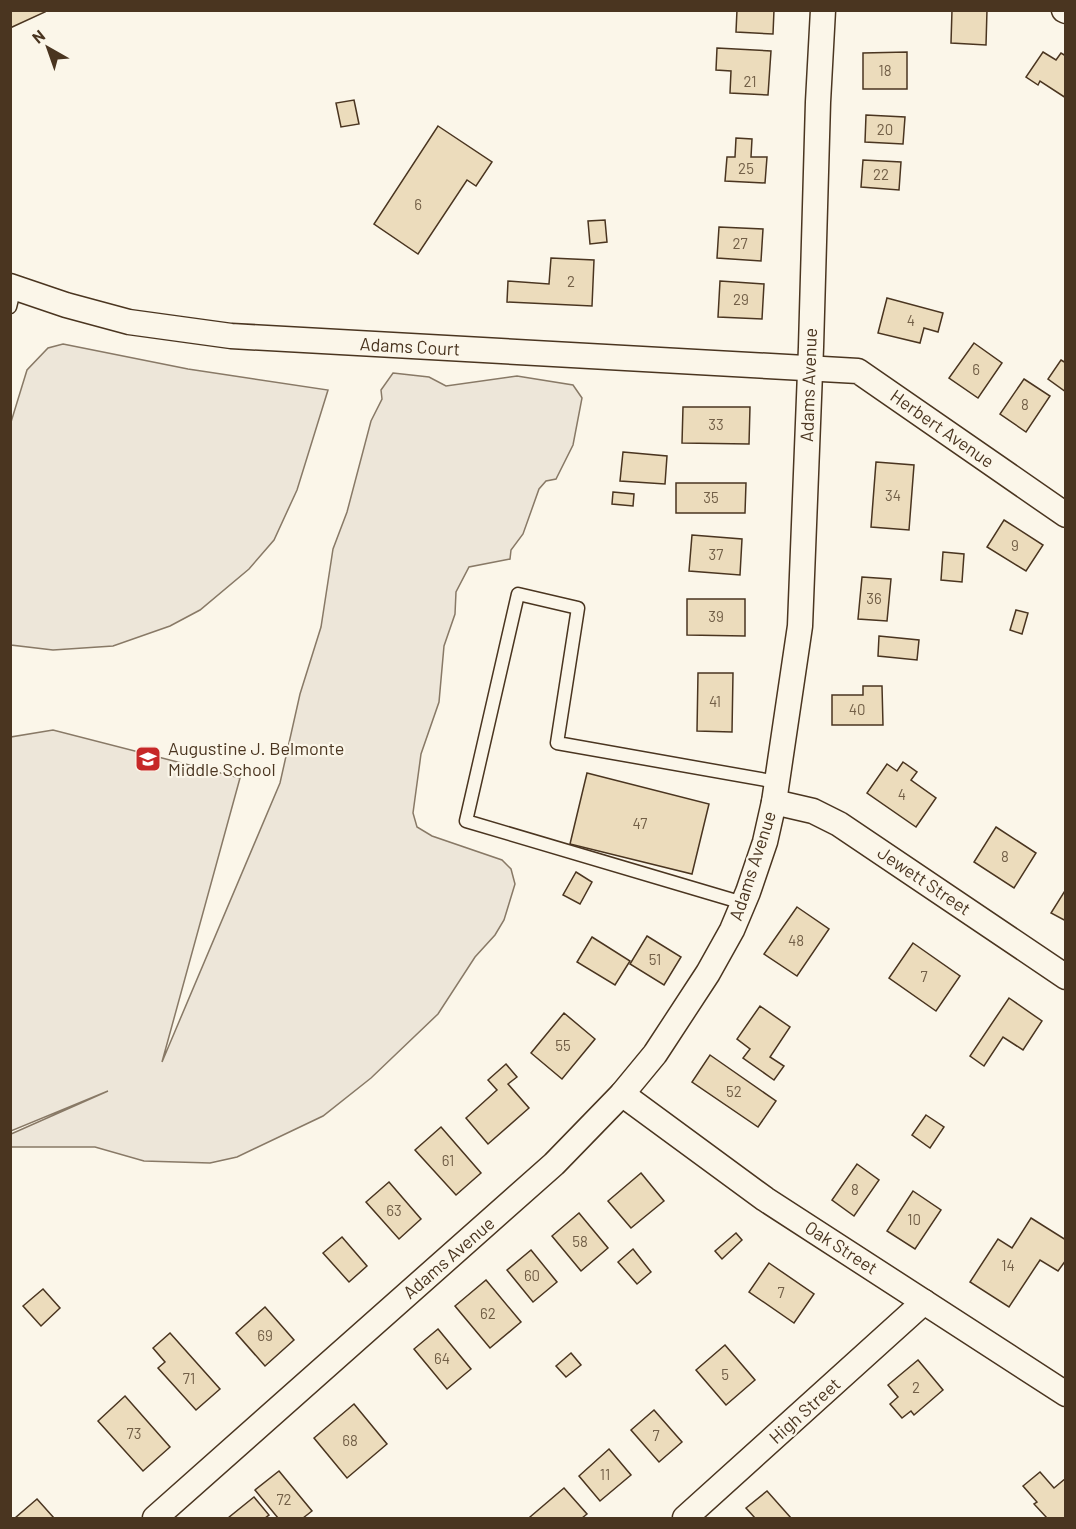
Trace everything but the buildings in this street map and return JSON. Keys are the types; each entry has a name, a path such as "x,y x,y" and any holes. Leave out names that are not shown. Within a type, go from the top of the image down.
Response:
{"street":[{"name":"Adams Avenue","path":"155,1518 555,1164 622,1094 655,1054 696,993 732,930 765,842 775,792 800,626 823,10"},
{"name":"Adams Court","path":"12,294 66,305 129,322 231,336 810,368"},
{"name":"Herbert Avenue","path":"810,368 858,371 1065,515"},
{"name":"Jewett Street","path":"775,792 840,824 1065,977"},
{"name":"Oak Street","path":"622,1094 765,1199 1065,1394"},
{"name":"High Street","path":"685,1518 924,1302"}],"lane":[{"path":"743,903 466,821 518,594 578,608 557,744 775,792"}],"shaded area":[{"path":"63,344 188,369 328,390 297,490 274,540 249,569 200,610 170,626 113,646 53,650 11,645 11,422 27,370 48,348"},
{"path":"393,373 429,377 446,386 517,376 573,385 582,398 573,445 556,479 546,481 539,489 523,534 511,550 510,559 469,567 456,592 455,614 444,646 439,702 421,754 413,813 417,827 432,836 502,860 511,869 515,884 504,920 495,935 475,957 438,1014 371,1078 323,1116 237,1157 210,1163 144,1161 95,1147 11,1147 11,1134 108,1091 11,1131 11,737 53,730 240,778 162,1062 280,783 300,694 321,627 333,549 347,512 371,421 382,399 381,390"}],"place":[{"name":"Augustine J. Belmonte Middle School","path":"148,759"}]}
